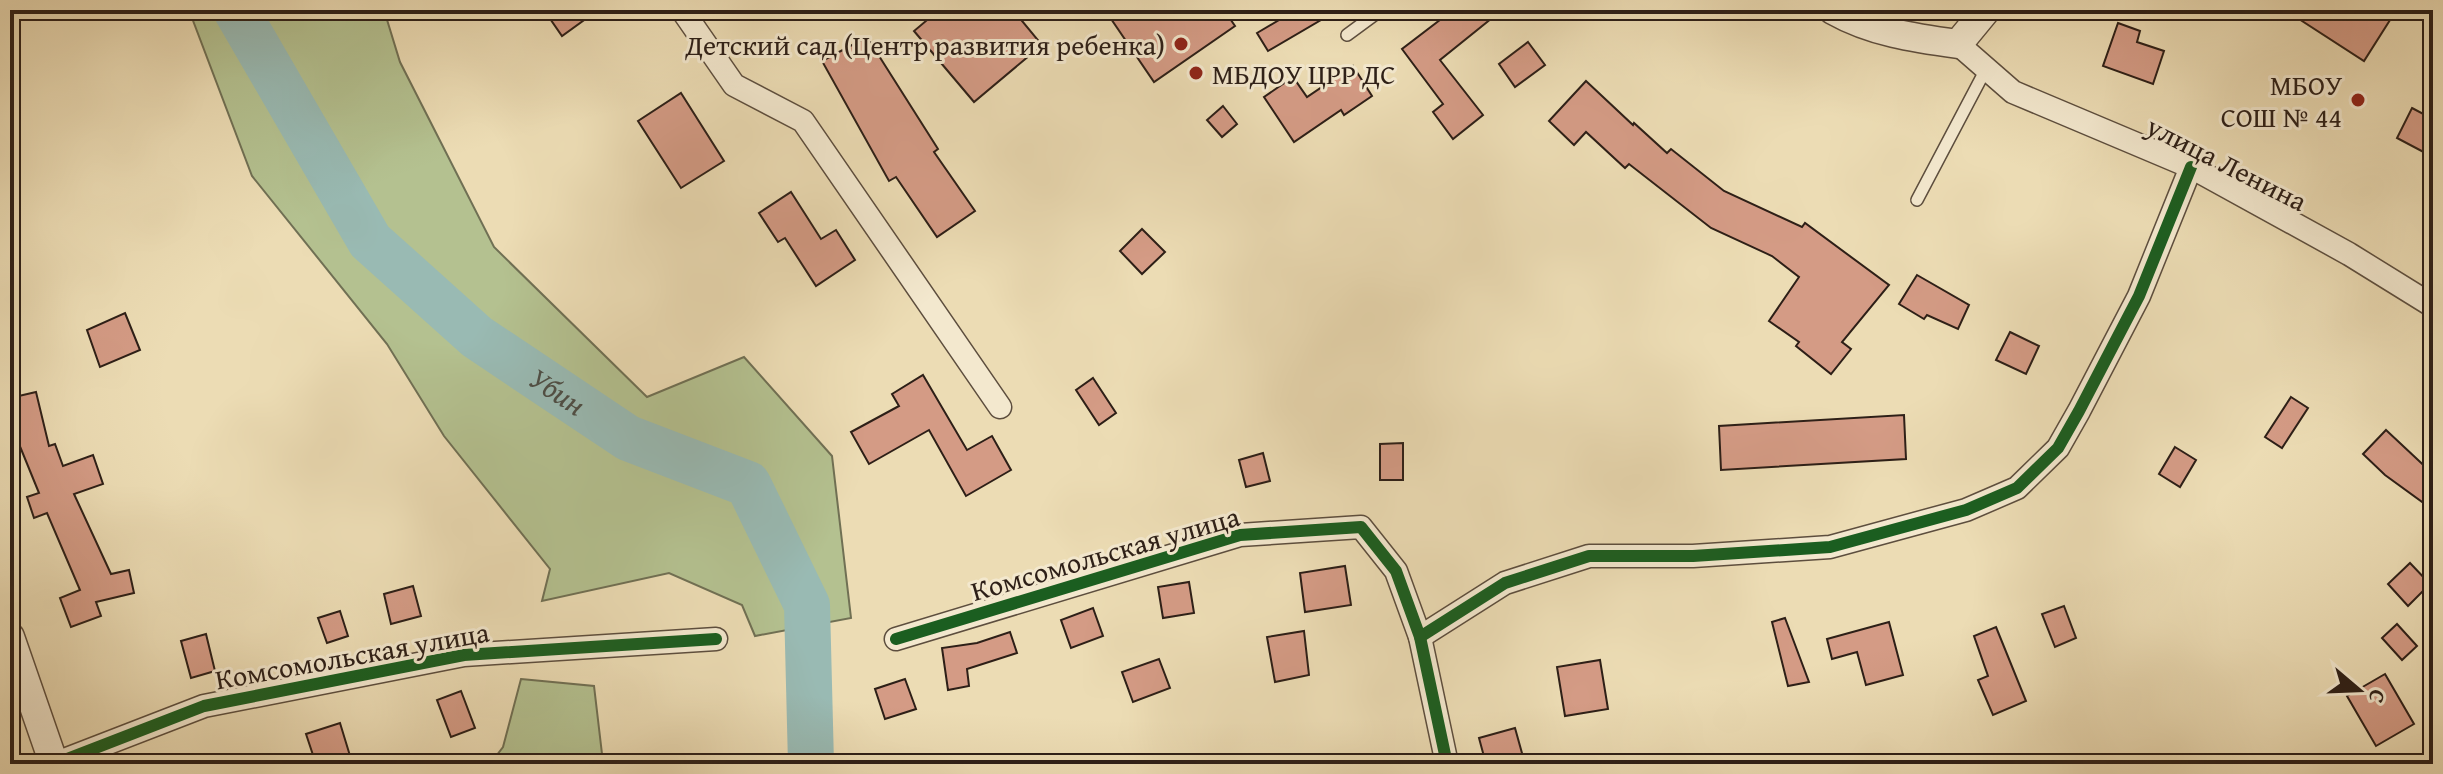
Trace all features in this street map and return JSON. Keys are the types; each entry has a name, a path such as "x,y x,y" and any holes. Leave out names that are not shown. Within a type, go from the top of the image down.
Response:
{"street":[{"path":"682,10 734,85 803,121 1000,407"},
{"path":"1833,10 1850,20 1898,36 1958,44 1986,10"},
{"name":"улица Ленина","path":"1958,44 2013,92 2191,167 2349,254 2433,306"},
{"path":"1447,764 1420,637 1505,583 1589,556 1693,556 1830,547 1966,510 2017,488 2058,448 2079,411 2139,296 2191,167"},
{"name":"Комсомольская улица","path":"896,639 1240,535 1361,527 1396,571 1420,637"},
{"path":"10,637 54,764"},
{"name":"Комсомольская улица","path":"54,764 204,706 464,655 716,639"}],"lane":[{"path":"1347,35 1381,10"},
{"path":"1917,200 1986,69"}],"green space":[{"path":"189,10 384,10 400,62 494,247 647,397 744,357 832,456 851,618 755,636 742,605 669,573 542,601 550,569 444,436 387,344 252,176"},
{"path":"521,679 594,686 602,754 599,764 490,764 503,747"}],"building":[{"path":"544,10 598,10 562,36"},
{"path":"939,10 1013,10 1042,45 974,102 914,31"},
{"name":"Детский сад (Центр развития ребенка)","path":"1105,10 1224,10 1235,26 1154,82"},
{"path":"1296,10 1338,10 1268,51 1257,33"},
{"path":"1453,10 1502,10 1440,60 1483,115 1453,139 1433,112 1443,104 1402,49"},
{"path":"2285,10 2375,10 2390,20 2364,61"},
{"path":"2118,23 2140,31 2137,42 2164,51 2153,84 2103,66"},
{"path":"867,37 938,149 934,152 975,211 937,237 896,177 889,181 822,61"},
{"path":"1528,42 1545,65 1515,87 1499,64"},
{"path":"1353,66 1372,96 1344,115 1341,110 1294,142 1264,97 1293,77 1307,97"},
{"path":"1586,81 1667,153 1671,149 1724,191 1802,227 1805,223 1889,285 1842,342 1851,349 1831,374 1796,346 1799,342 1769,321 1799,277 1772,256 1711,228 1629,164 1625,168 1586,132 1574,145 1549,121"},
{"path":"681,93 724,161 681,188 638,121"},
{"path":"1223,106 1237,124 1222,137 1207,120"},
{"path":"2412,108 2433,119 2433,157 2397,138"},
{"path":"791,192 821,239 836,230 855,260 816,286 785,238 778,242 759,213"},
{"path":"1142,229 1165,252 1142,274 1120,251"},
{"path":"1917,275 1969,305 1958,329 1927,315 1924,319 1899,304"},
{"path":"125,313 140,350 100,367 87,330"},
{"path":"2010,332 2039,346 2026,374 1996,360"},
{"path":"923,375 967,450 992,436 1011,470 966,496 929,430 869,464 851,432 899,406 892,394"},
{"path":"1093,378 1116,413 1099,425 1076,390"},
{"path":"36,392 49,446 55,444 63,466 93,455 103,484 74,494 111,574 129,570 134,593 96,602 101,616 71,627 60,598 80,590 47,513 34,518 27,497 39,493 10,422 10,398"},
{"path":"2291,397 2308,408 2282,448 2265,437"},
{"path":"1904,415 1906,459 1721,470 1719,426"},
{"path":"2386,430 2433,474 2433,493 2425,504 2385,475 2363,454"},
{"path":"1403,443 1403,480 1380,480 1380,444"},
{"path":"2175,447 2196,460 2180,487 2159,474"},
{"path":"1263,453 1270,481 1246,487 1239,460"},
{"path":"2410,563 2430,584 2408,606 2388,584"},
{"path":"1345,566 1351,605 1305,612 1300,573"},
{"path":"1189,582 1194,613 1163,618 1158,587"},
{"path":"413,586 421,616 391,624 384,594"},
{"path":"2064,606 2076,638 2055,647 2042,614"},
{"path":"1093,608 1103,636 1071,648 1061,620"},
{"path":"340,611 348,636 327,643 318,618"},
{"path":"1785,618 1809,682 1788,686 1772,622"},
{"path":"1889,622 1903,675 1866,685 1857,652 1832,659 1827,639"},
{"path":"2397,624 2417,646 2402,660 2382,638"},
{"path":"1996,627 2026,701 1993,715 1978,680 1988,676 1974,636"},
{"path":"1304,631 1309,675 1275,682 1267,637"},
{"path":"1010,632 1017,653 967,669 969,686 948,690 942,648 977,643"},
{"path":"206,634 215,671 191,678 181,641"},
{"path":"1159,659 1170,688 1133,702 1122,672"},
{"path":"1600,660 1608,709 1565,716 1557,667"},
{"path":"2385,674 2414,724 2376,746 2347,696"},
{"path":"905,679 916,709 885,719 875,689"},
{"path":"461,691 475,728 451,737 437,700"},
{"path":"340,723 351,759 336,764 316,764 306,734"},
{"path":"1515,728 1525,764 1486,764 1479,738"}],"waterway":[{"name":"Убин","path":"236,10 370,241 477,337 628,438 748,484 807,605 811,764"}],"cycle path":[{"path":"1420,637 1505,583 1589,556 1693,556 1830,547 1966,510 2017,488 2058,448 2079,411 2139,296 2191,167"},
{"path":"896,639 1240,535 1361,527 1396,571 1420,637 1447,764"},
{"path":"54,764 204,706 464,655 716,639"}],"place":[{"name":"Детский сад (Центр развития ребенка)","path":"1181,44"},
{"name":"МБДОУ ЦРР ДС","path":"1196,73"},
{"name":"МБОУ СОШ № 44","path":"2358,100"}]}
